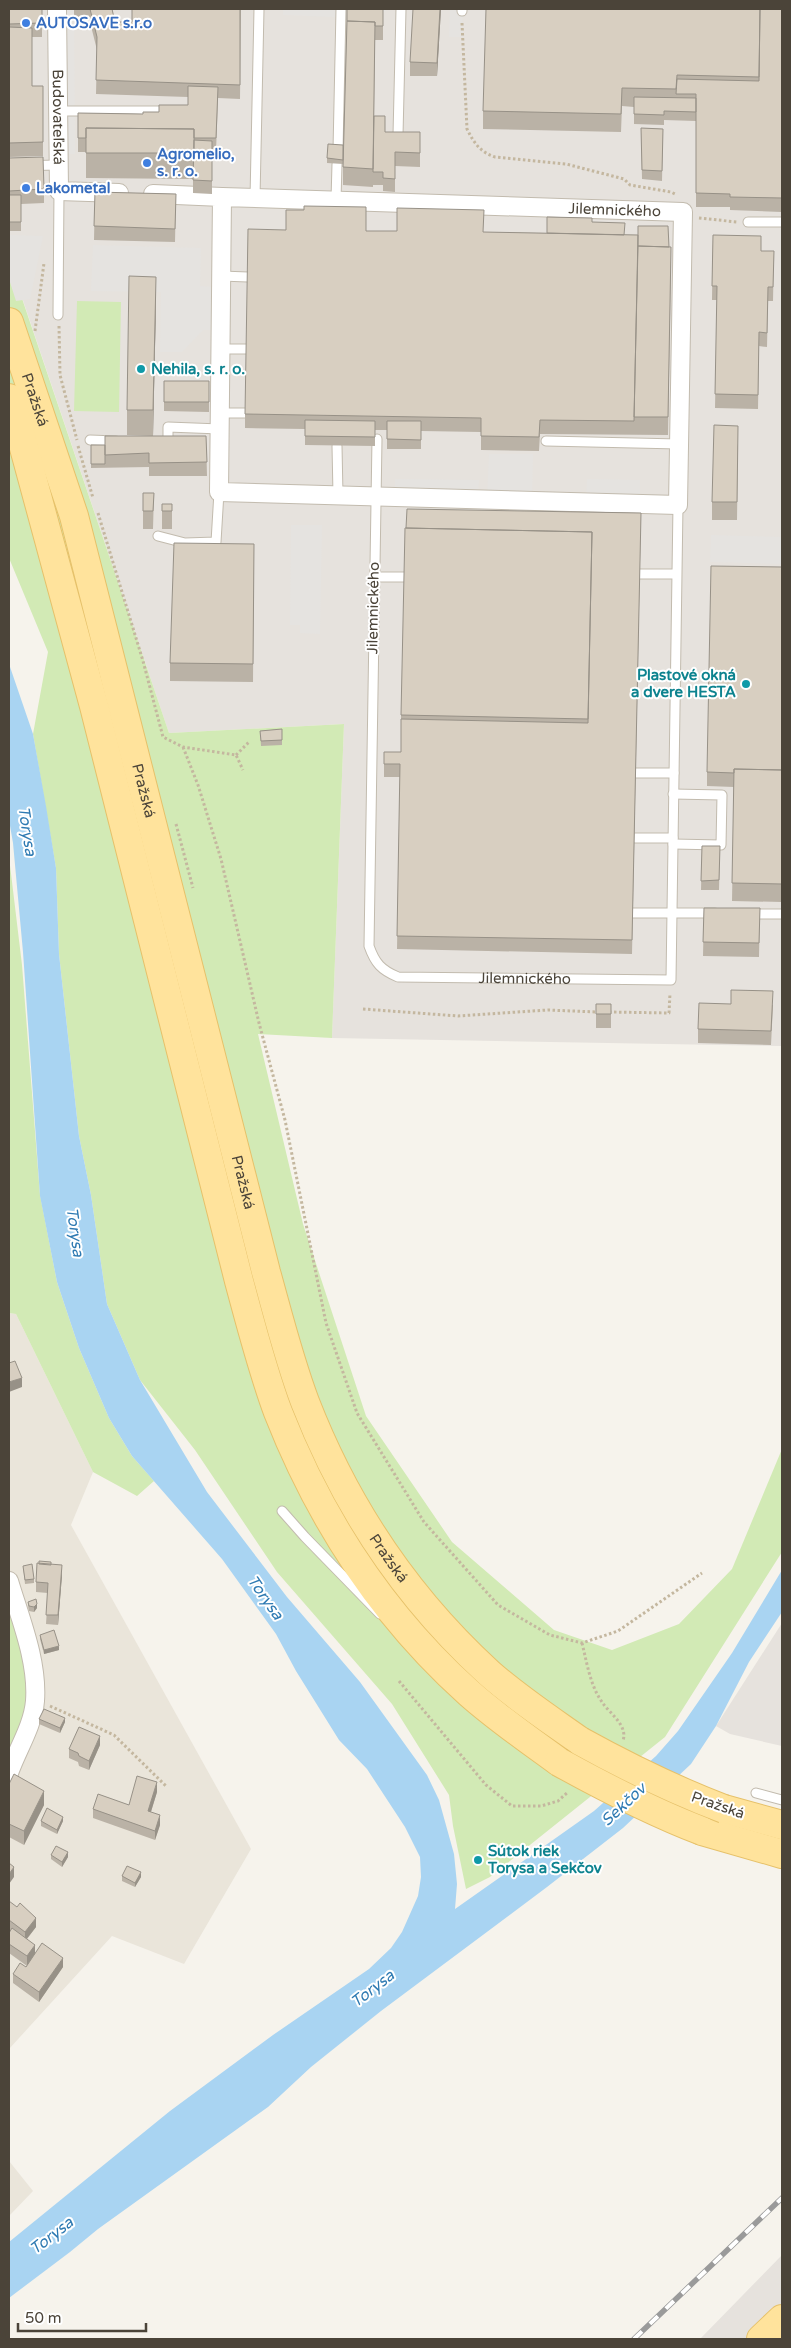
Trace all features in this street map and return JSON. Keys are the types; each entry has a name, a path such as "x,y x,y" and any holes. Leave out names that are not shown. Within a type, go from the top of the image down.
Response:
{"main road":[{"name":"Pražská","path":"9,322 74,516 266,1272 291,1363 326,1453 351,1502 409,1588 446,1630 489,1673 537,1712 580,1741 654,1780 724,1809 782,1825"},
{"name":"Pražská","path":"9,398 59,574 259,1354 278,1411 326,1515 353,1559 410,1633 470,1693 518,1732 559,1762 610,1791 658,1814 702,1831 782,1854"},
{"path":"761,2339 782,2319"}],"street":[{"name":"Budovateľská","path":"57,9 60,191"},
{"name":"Jilemnického","path":"60,191 683,212 678,505"},
{"path":"222,196 219,492 678,505"},
{"path":"9,1581 34,1677 35,1702 26,1733 9,1773"}],"lane":[{"path":"255,198 259,9"},
{"path":"338,150 341,9"},
{"path":"398,135 401,9"},
{"path":"58,111 178,110"},
{"path":"336,200 337,164"},
{"path":"9,166 59,165"},
{"name":"Budovateľská","path":"58,315 60,191"},
{"path":"748,222 782,222"},
{"path":"222,276 248,277"},
{"path":"221,349 246,349"},
{"path":"148,441 168,442 168,427 220,421 245,413"},
{"name":"Jilemnického","path":"377,439 368,946 374,961 382,970 398,977 671,980 678,505"},
{"path":"90,440 129,441"},
{"path":"546,441 678,444"},
{"path":"338,446 338,495"},
{"path":"158,536 185,543 216,542 219,492"},
{"path":"640,574 676,574"},
{"path":"374,577 404,577"},
{"path":"636,773 674,773"},
{"path":"144,787 160,818"},
{"path":"634,838 721,845 722,795 674,794"},
{"path":"118,800 120,852"},
{"path":"633,913 782,914"},
{"path":"187,921 188,965"},
{"path":"143,941 163,980"},
{"path":"282,1511 375,1611 410,1633"},
{"path":"756,1793 782,1800"}],"path":[{"path":"462,10 467,129 475,143 485,153 495,157 566,164 624,179 630,185 671,192 678,196"},
{"path":"693,214 702,220 748,222"},
{"path":"35,334 45,255"},
{"path":"58,315 60,375 82,463 143,661 163,737 183,747 236,755"},
{"path":"236,755 250,742"},
{"path":"183,747 198,785 222,859 259,1022 285,1120 326,1323 358,1413 424,1522 498,1605 550,1635 582,1643 618,1631 702,1573"},
{"path":"236,755 243,770"},
{"path":"174,821 178,828 194,893"},
{"path":"363,1009 458,1016 548,1010 669,1014 671,980"},
{"path":"35,1702 54,1708 114,1735 166,1786"}],"shaded area":[{"path":"9,9 782,9 782,1046 332,1038 344,724 169,733 9,259"},
{"path":"57,9 74,9 75,154 59,154"},
{"path":"283,9 386,9 385,12 336,11 336,17 283,15"},
{"path":"450,9 462,9 463,37 449,37"},
{"path":"9,235 43,236 30,299 16,301 9,279"},
{"path":"93,245 201,248 200,286 215,287 214,330 203,330 182,352 160,352 161,292 91,291"},
{"path":"489,454 533,454 532,501 487,499"},
{"path":"395,479 479,480 478,499 395,497"},
{"path":"587,479 640,480 640,504 586,502"},
{"path":"291,525 322,525 320,634 300,633 300,625 290,625"},
{"path":"711,535 782,537 782,564 710,562"},
{"path":"9,1313 16,1314 93,1472 71,1525 251,1849 184,1964 112,1936 9,2049"},
{"path":"782,1623 782,1746 730,1734 716,1726"},
{"path":"9,2161 33,2191 9,2216"},
{"path":"782,2255 782,2339 700,2339"}],"green space":[{"path":"9,260 169,733 344,724 332,1038 258,1034 303,1224 366,1416 452,1542 554,1630 612,1650 679,1624 732,1569 782,1449 782,1552 665,1737 490,1877 466,1889 453,1826 449,1795 392,1704 277,1572 195,1450 140,1380 107,1304 91,1195 79,1136 59,954 56,868 33,734 48,652 9,558"},
{"path":"77,301 121,302 119,412 74,411"},
{"path":"9,857 22,965 40,1195 57,1282 79,1348 109,1418 132,1456 154,1481 137,1496 93,1472 16,1314 9,1313"},
{"path":"9,1604 17,1632 30,1699 9,1769"}],"water":[{"path":"9,664 33,734 56,868 59,954 79,1136 91,1195 107,1304 140,1380 207,1492 287,1597 360,1682 427,1775 439,1800 454,1854 457,1884 455,1909 594,1811 656,1756 678,1731 732,1653 782,1570 782,1612 749,1662 716,1726 691,1764 623,1828 381,2011 311,2067 268,2107 98,2229 9,2298 9,2242 170,2111 273,2035 369,1969 391,1948 402,1932 418,1896 421,1877 420,1857 405,1827 367,1769 339,1740 296,1671 276,1634 222,1559 132,1456 109,1418 79,1348 57,1282 40,1196 23,952 13,843 9,820"}],"building":[{"path":"9,9 42,9 42,23 9,24"},
{"path":"90,9 112,9 115,22 132,22 132,9 240,9 240,85 96,80 97,37"},
{"path":"347,9 383,9 383,26 375,26 375,22 347,21"},
{"path":"413,9 440,9 437,63 410,62"},
{"path":"486,9 760,9 759,77 677,75 676,89 622,88 621,114 483,111"},
{"path":"760,9 782,9 782,198 730,197 730,194 696,193 696,94 676,94 677,79 759,81"},
{"path":"347,21 375,22 373,169 343,167"},
{"path":"9,27 32,28 32,86 43,86 43,142 9,143"},
{"path":"188,86 218,87 216,138 194,138 194,129 86,128 86,138 78,138 78,113 143,114 143,112 159,112 159,105 188,105"},
{"path":"634,97 696,98 696,112 664,111 664,115 634,114"},
{"path":"374,116 385,116 385,132 420,132 420,153 395,152 395,179 383,178 383,172 373,172"},
{"path":"86,128 194,129 194,153 86,153"},
{"path":"641,128 663,129 662,171 642,170"},
{"path":"194,140 212,141 212,181 193,180"},
{"path":"328,144 343,145 343,160 327,158"},
{"path":"43,157 44,189 9,191 9,158"},
{"path":"95,192 176,194 175,229 94,226"},
{"path":"9,195 21,195 21,222 9,222"},
{"path":"304,206 366,207 366,231 397,231 397,208 484,210 483,232 638,235 634,421 540,420 539,437 481,436 481,418 245,414 248,229 286,230 286,210 304,210"},
{"path":"547,217 592,218 592,222 625,223 624,235 547,233"},
{"path":"638,226 668,226 669,247 638,246"},
{"path":"713,235 761,236 761,251 774,251 773,287 768,287 767,333 759,332 758,395 715,394 717,286 712,286"},
{"path":"638,246 671,247 668,417 634,417"},
{"name":"Nehila, s. r. o.","path":"129,276 156,277 153,410 127,410"},
{"path":"164,381 209,381 209,402 164,402"},
{"path":"305,420 375,421 375,437 305,436"},
{"path":"387,421 421,421 421,440 387,439"},
{"path":"714,425 738,426 737,502 712,502"},
{"path":"105,436 206,436 207,462 149,463 149,453 105,455"},
{"path":"91,445 105,445 105,464 91,464"},
{"path":"143,493 154,493 153,511 143,511"},
{"path":"162,504 172,504 172,511 162,511"},
{"path":"407,509 641,513 632,940 397,936 400,764 384,764 384,752 401,752 401,719 588,723 592,532 406,528"},
{"path":"405,528 592,532 588,719 401,715"},
{"path":"174,543 254,544 253,664 170,663"},
{"name":"Plastové okná a dvere HESTA","path":"711,566 782,567 782,770 734,769 734,773 707,772"},
{"path":"282,729 282,740 261,741 260,731"},
{"path":"734,769 782,770 782,884 732,883"},
{"path":"702,846 720,846 719,880 701,881"},
{"path":"704,908 760,908 759,943 703,942"},
{"path":"731,990 773,991 771,1031 698,1029 699,1003 731,1004"},
{"path":"596,1004 611,1004 611,1014 596,1014"},
{"path":"15,1361 22,1378 9,1382 9,1363"},
{"path":"39,1561 51,1562 51,1565 39,1564"},
{"path":"37,1563 62,1565 58,1615 46,1615 48,1583 36,1582"},
{"path":"32,1564 34,1579 25,1580 23,1566"},
{"path":"36,1599 37,1604 34,1607 29,1606 28,1602"},
{"path":"54,1630 59,1646 44,1650 40,1635"},
{"path":"44,1709 65,1718 60,1728 39,1719"},
{"path":"79,1727 100,1736 89,1761 69,1749"},
{"path":"14,1774 44,1791 24,1831 9,1824 9,1784"},
{"path":"137,1776 157,1782 148,1811 160,1815 155,1831 93,1809 98,1794 129,1805"},
{"path":"47,1808 63,1817 57,1830 41,1821"},
{"path":"56,1846 68,1852 62,1862 51,1855"},
{"path":"9,1863 14,1867 9,1874"},
{"path":"127,1866 141,1872 135,1883 122,1876"},
{"path":"9,1901 17,1907 20,1903 36,1918 25,1932 9,1920"},
{"path":"12,1928 35,1945 27,1956 9,1944 9,1933"},
{"path":"42,1943 63,1958 39,1992 13,1974 20,1963 26,1967"}],"railway":[{"path":"634,2339 782,2198"}],"place":[{"name":"AUTOSAVE s.r.o","path":"26,23"},
{"name":"Agromelio, s. r. o.","path":"147,163"},
{"name":"Lakometal","path":"26,188"},
{"name":"Nehila, s. r. o.","path":"141,369"},
{"name":"Plastové okná a dvere HESTA","path":"746,684"},
{"name":"Sútok riek Torysa a Sekčov","path":"478,1860"}],"water label":[{"name":"Torysa","path":"28,831"},
{"name":"Torysa","path":"76,1232"},
{"name":"Torysa","path":"266,1597"},
{"name":"Sekčov","path":"623,1804"},
{"name":"Torysa","path":"372,1988"},
{"name":"Torysa","path":"51,2235"}]}
